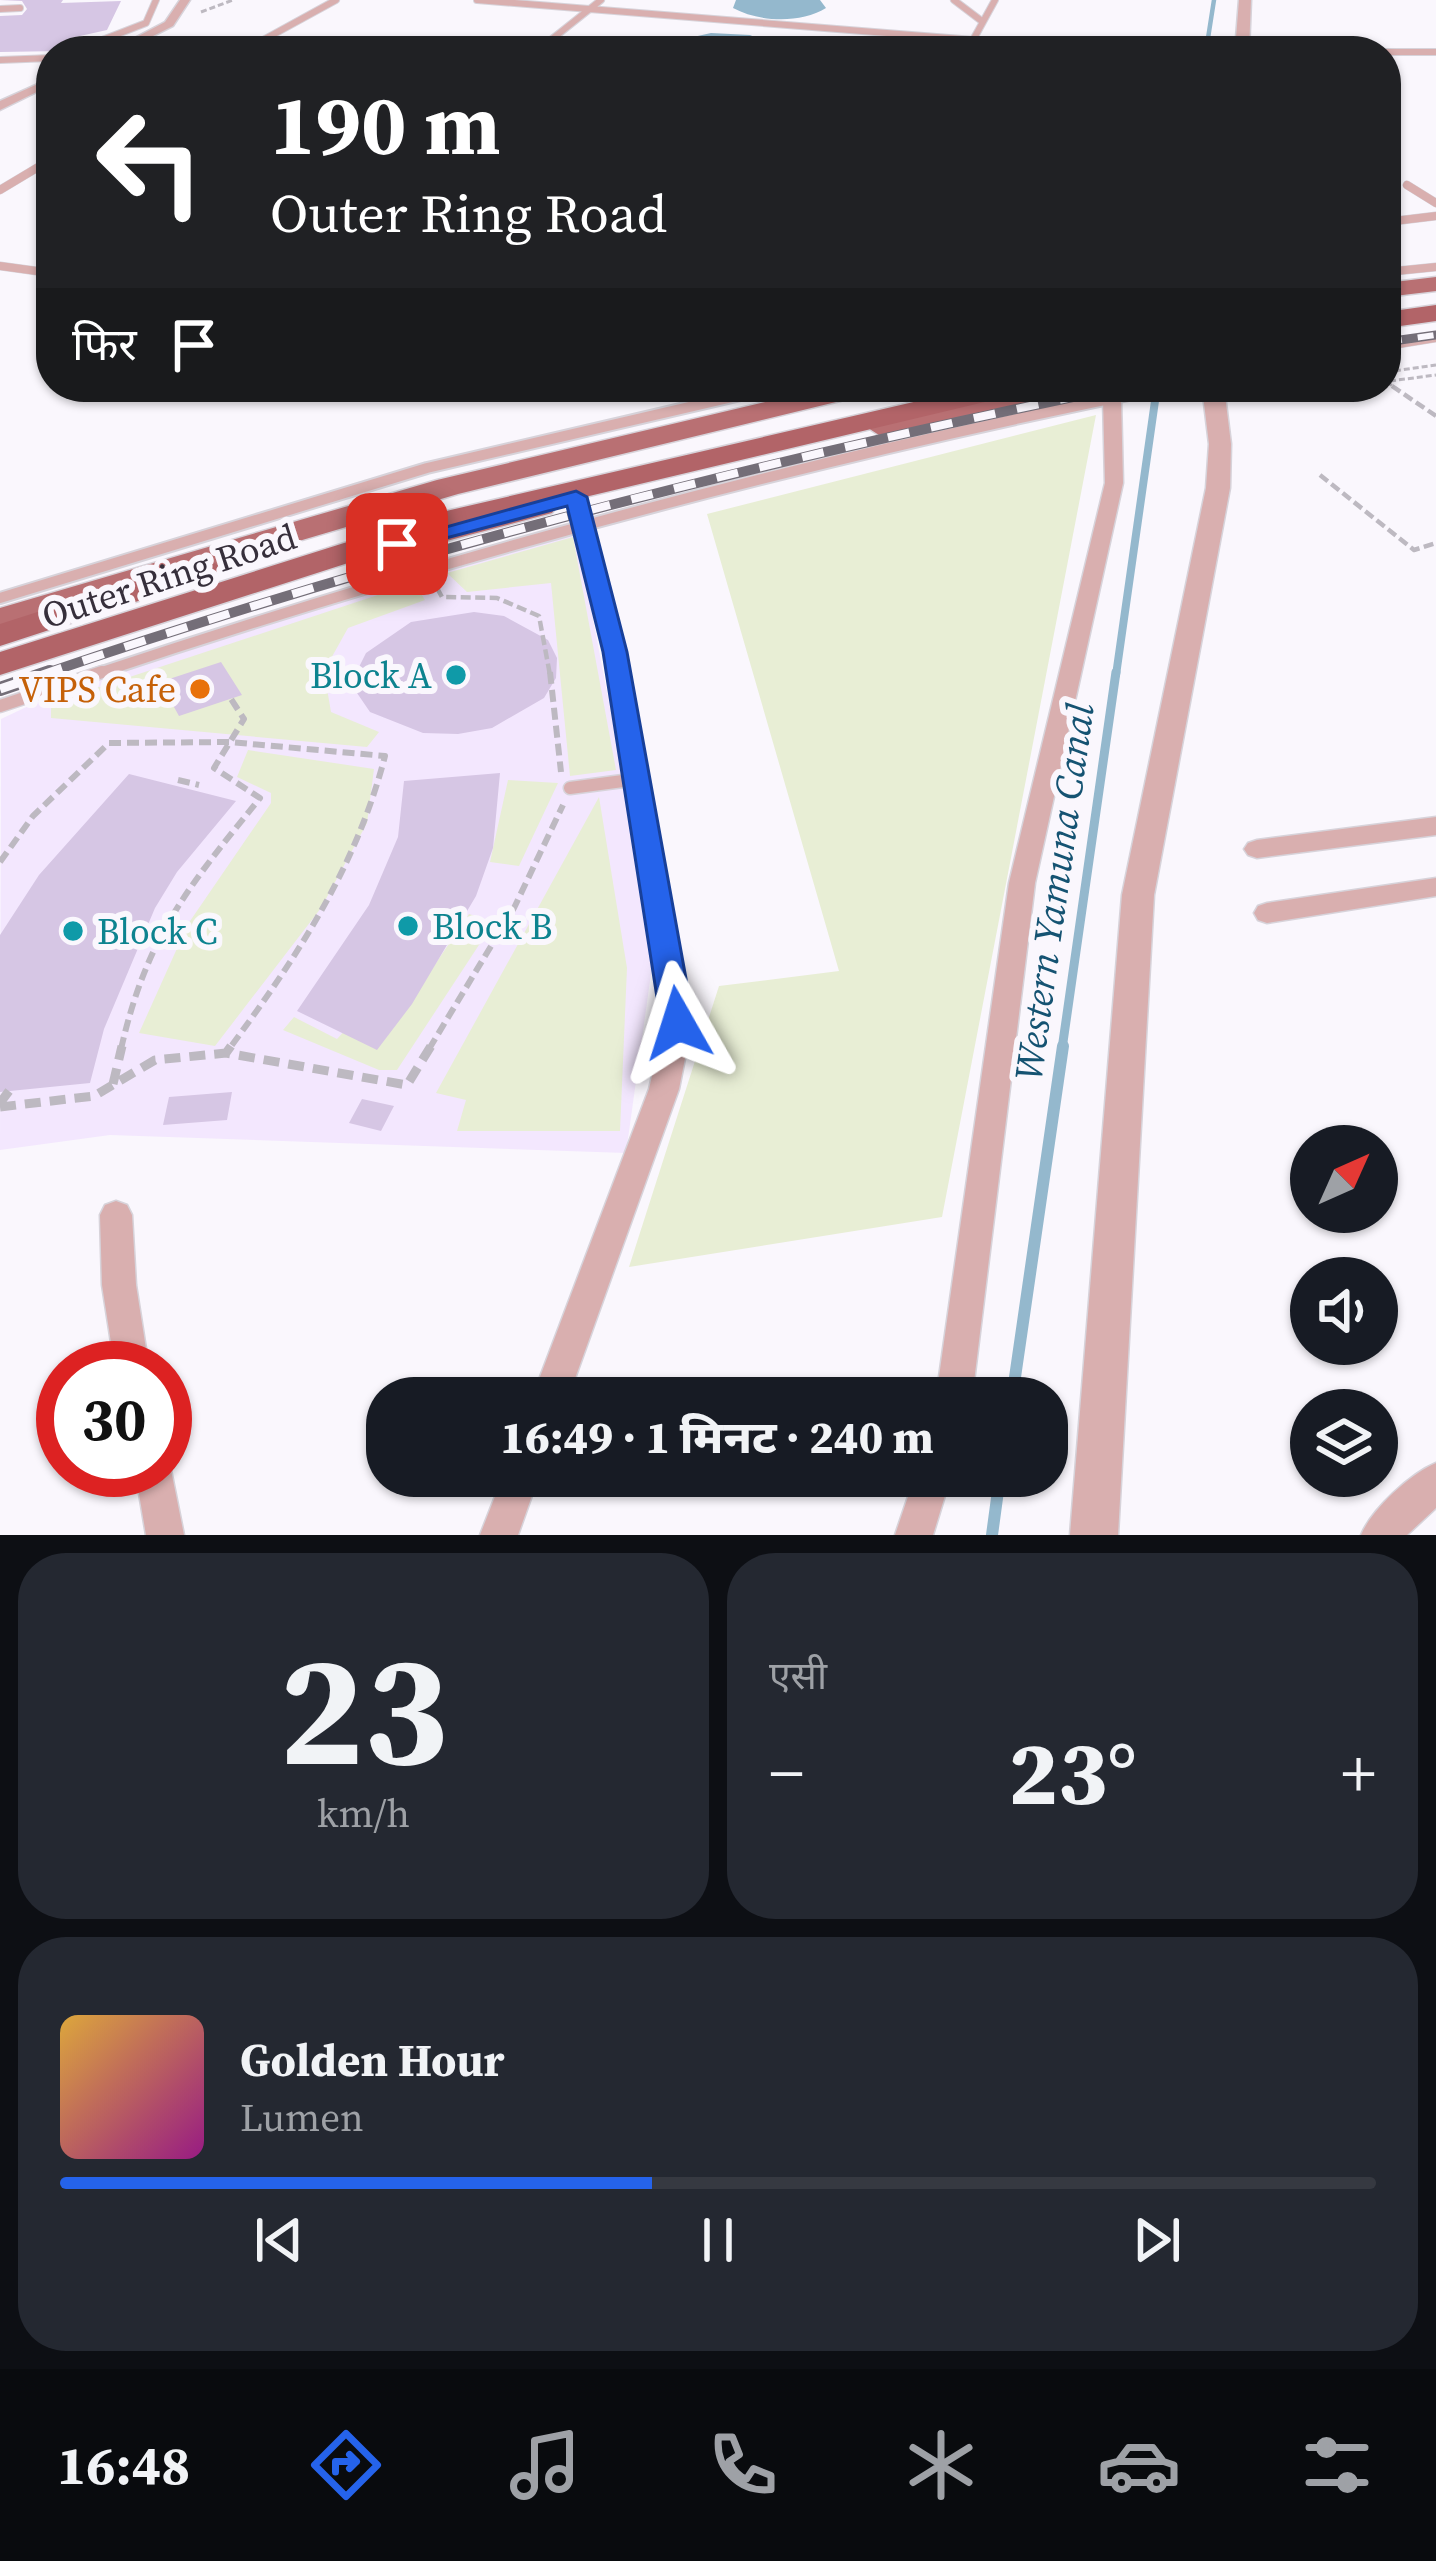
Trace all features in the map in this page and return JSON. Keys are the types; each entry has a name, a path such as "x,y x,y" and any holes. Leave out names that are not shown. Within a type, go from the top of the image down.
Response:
{"highway":[{"path":"1401,299 1436,295"},
{"name":"Outer Ring Road","path":"0,635 231,560 448,497 850,402"},
{"name":"Outer Ring Road","path":"0,668 453,518 949,402"}],"main road":[{"path":"1401,288 1436,284"},
{"path":"1401,321 1436,316"},
{"name":"Outer Ring Road","path":"0,620 448,487 794,402"},
{"name":"Outer Ring Road","path":"0,668 397,544 579,510 1002,402"}],"street":[{"path":"145,36 169,24 185,0"},
{"path":"1243,36 1245,0"},
{"path":"0,106 36,88"},
{"path":"957,1377 1022,883 1114,483 1112,402"},
{"path":"1094,1535 1138,895 1217,488 1220,444 1215,402"},
{"path":"558,1377 664,1089 678,1023 615,652 579,510"},
{"path":"1258,849 1436,826"},
{"path":"1267,913 1436,886"},
{"path":"116,1215 129,1341"},
{"path":"1381,1534 1436,1482"},
{"path":"158,1497 165,1535"},
{"path":"499,1535 513,1497"},
{"path":"914,1535 926,1497"}],"lane":[{"path":"113,36 146,23 156,0"},
{"path":"270,36 336,0"},
{"path":"478,0 913,36"},
{"path":"556,36 601,0"},
{"path":"954,0 983,22"},
{"path":"976,36 995,0"},
{"path":"0,9 20,8"},
{"path":"1401,52 1436,52"},
{"path":"0,60 36,59"},
{"path":"20,71 36,65"},
{"path":"0,190 36,169"},
{"path":"1407,185 1436,203"},
{"path":"1401,221 1434,218"},
{"path":"0,266 36,271"},
{"path":"1401,270 1436,267"},
{"path":"1401,344 1436,338"},
{"path":"0,598 428,468 712,402"},
{"path":"0,706 245,622 426,569 579,510 1093,402"},
{"path":"569,788 638,779"}],"path":[{"path":"210,12 233,0"},
{"path":"1401,370 1436,365"},
{"path":"1401,380 1436,375"},
{"path":"1401,392 1436,416"},
{"path":"1320,475 1414,550 1436,543"},
{"path":"0,1105 94,1096 155,1060 226,1053 406,1085 514,908 569,788 555,741 545,631 539,616 496,598 442,597 426,569"},
{"path":"113,1084 136,983 174,904 260,798 214,768 244,718 231,699"},
{"path":"0,862 33,816 110,743 229,742 385,756 374,812 346,878 318,928 226,1053"},
{"path":"178,780 199,785"},
{"path":"0,1105 9,1091"}],"shaded area":[{"path":"576,529 655,945 626,1153 110,1135 0,1150 1,719 56,693"}],"green space":[{"path":"1096,415 942,1217 629,1267 719,986 839,971 707,514"},
{"path":"573,537 616,770 570,776 551,583 467,592 447,573"},
{"path":"414,583 425,600 348,628 324,671 331,712 379,732 367,747 51,718 51,703"},
{"path":"248,750 374,769 367,823 321,908 215,1046 139,1033 188,924 271,803 271,793 237,777"},
{"path":"508,780 558,783 519,866 490,862"},
{"path":"599,797 627,968 620,1131 457,1131 466,1100 436,1093"},
{"path":"469,914 494,922 397,1070 379,1070 283,1030 294,1017 337,1039 349,1026 384,1040"}],"water":[{"path":"736,0 820,0 826,8 804,17 767,18 733,8"},
{"path":"711,33 752,36 698,36"}],"building":[{"path":"0,0 121,1 107,30 80,36 36,36 36,51 0,52 0,16 22,15 27,9 22,1"},
{"name":"Block A","path":"474,612 504,616 548,640 557,658 556,678 544,698 492,728 458,734 423,733 370,712 357,693 356,673 366,653 411,622"},
{"name":"VIPS Cafe","path":"221,662 242,695 179,716 160,682"},
{"name":"Block B","path":"500,773 493,848 476,896 412,1004 377,1050 297,1011 369,905 398,837 404,781"},
{"name":"Block C","path":"129,774 236,801 177,872 155,908 104,1029 90,1083 0,1092 0,935 39,875"},
{"path":"232,1092 227,1120 163,1125 169,1097"},
{"path":"362,1099 394,1106 381,1131 349,1123"}],"waterway":[{"name":"Western Yamuna Canal","path":"1208,36 1214,0"},
{"name":"Western Yamuna Canal","path":"1116,675 1155,402"},
{"name":"Western Yamuna Canal","path":"1062,1049 1116,672"},
{"name":"Western Yamuna Canal","path":"1015,1377 1063,1046"},
{"name":"Western Yamuna Canal","path":"992,1535 997,1497"}],"railway":[{"path":"1401,340 1436,335"},
{"path":"48,673 442,550 712,479 1050,402"},
{"path":"0,689 48,673"},
{"path":"41,675 48,673"}],"place":[{"name":"Block A","path":"456,675"},
{"name":"VIPS Cafe","path":"200,689"},
{"name":"Block B","path":"408,926"},
{"name":"Block C","path":"73,931"}],"route":[{"path":"397,544 576,497 615,652 678,1023"}]}
